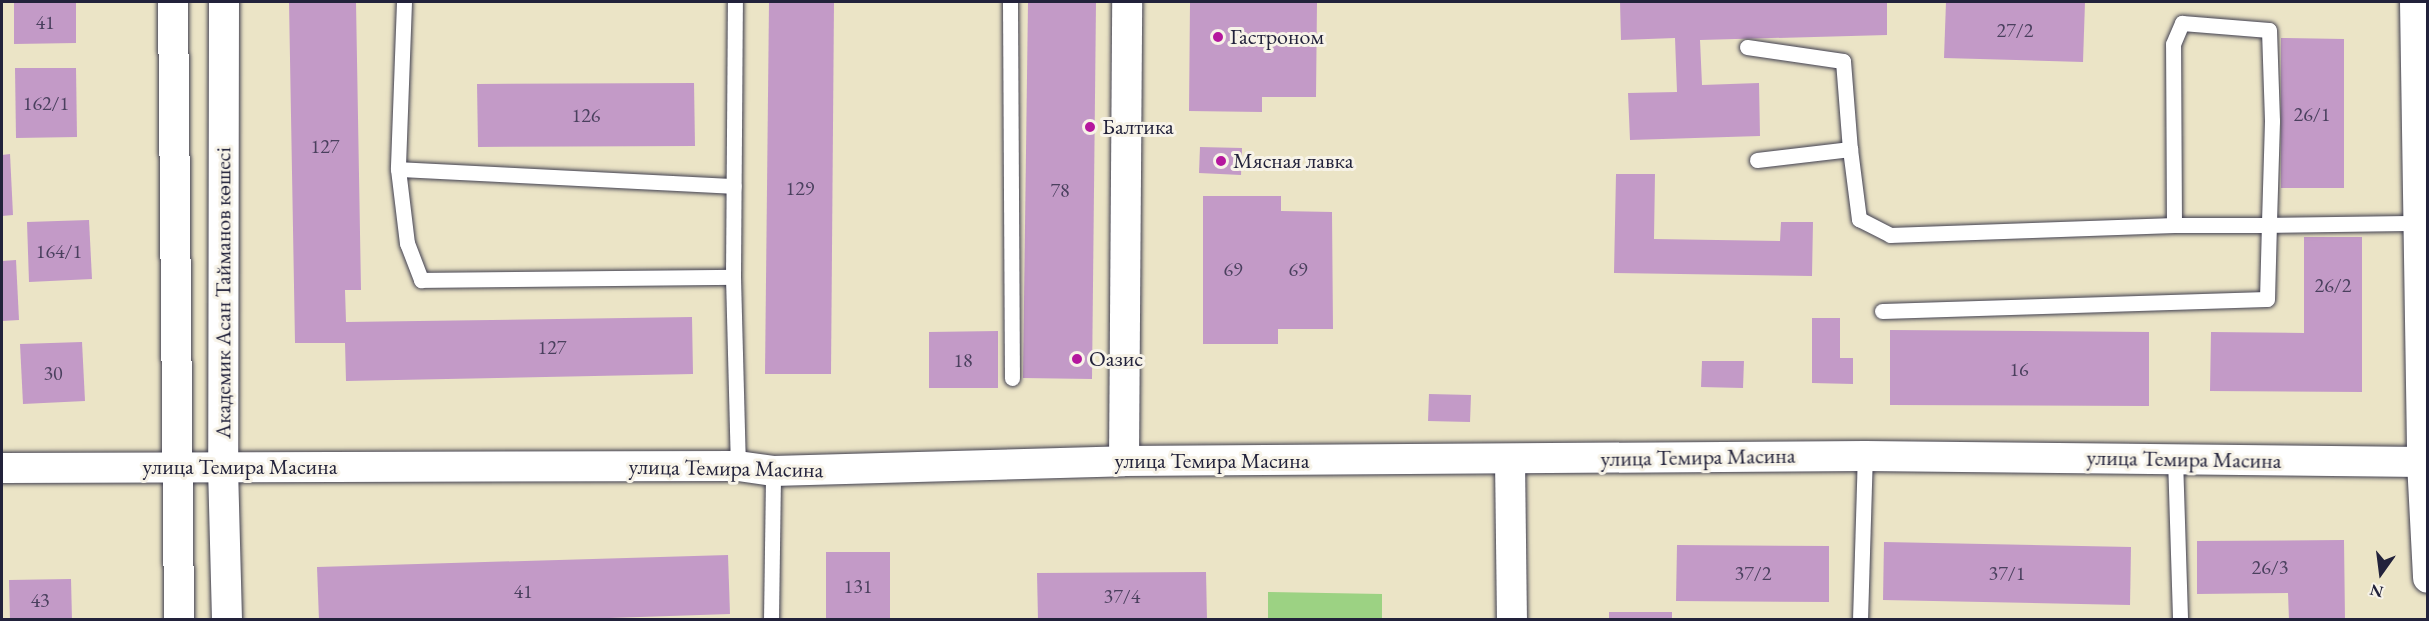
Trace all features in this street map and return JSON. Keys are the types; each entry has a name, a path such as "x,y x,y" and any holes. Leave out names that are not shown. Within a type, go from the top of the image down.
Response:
{"street":[{"name":"Академик Асан Тайманов көшесі","path":"174,2 179,620"},
{"name":"Академик Асан Тайманов көшесі","path":"224,2 223,467 227,620"},
{"path":"1124,461 1127,2"},
{"path":"2415,2 2422,234 2422,462 2427,578"},
{"name":"улица Темира Масина","path":"2,468 738,466 773,471 1124,461 1865,456 2422,462"},
{"path":"1510,459 1512,620"}],"lane":[{"path":"404,2 398,169 407,243 420,280 733,277"},
{"path":"735,2 733,277 738,466"},
{"path":"1010,2 1012,378"},
{"path":"1882,311 2267,299 2272,121 2269,30 2182,23 2173,44 2174,225"},
{"path":"1746,47 1843,61 1850,149 1859,219 1890,235 2174,225 2269,225 2422,234"},
{"path":"1757,160 1850,149"},
{"path":"398,169 734,186"},
{"path":"1860,620 1865,456"},
{"path":"2175,458 2180,620"},
{"path":"771,620 773,471"}],"green space":[{"path":"1268,592 1382,594 1382,619 1268,619"}],"building":[{"path":"14,2 76,2 76,43 14,44"},
{"path":"289,2 356,2 361,290 345,290 346,322 692,317 693,374 346,381 345,343 295,343"},
{"path":"769,2 834,2 831,374 765,374"},
{"path":"1028,2 1096,2 1092,379 1023,378"},
{"path":"1190,2 1317,2 1316,97 1262,97 1262,112 1189,111"},
{"path":"1620,2 1887,2 1887,35 1700,40 1702,85 1759,83 1760,136 1630,140 1628,93 1677,92 1675,38 1621,40"},
{"path":"1946,2 2085,2 2083,62 1944,58"},
{"path":"2281,38 2344,39 2344,188 2281,188"},
{"path":"15,68 76,68 77,137 16,138"},
{"path":"694,83 695,146 478,147 477,84"},
{"name":"Мясная лавка","path":"1200,147 1242,148 1241,175 1199,173"},
{"path":"10,154 13,215 2,216 2,155"},
{"path":"1616,174 1655,174 1654,239 1780,241 1781,222 1813,222 1812,276 1614,273"},
{"path":"1203,196 1281,196 1281,211 1332,212 1333,329 1278,329 1278,344 1203,344"},
{"path":"89,220 92,279 29,282 27,222"},
{"path":"2304,237 2362,237 2362,392 2210,391 2211,332 2304,333"},
{"path":"16,260 19,320 2,321 2,261"},
{"path":"1812,318 1840,318 1840,358 1853,358 1853,384 1812,383"},
{"path":"1890,330 2149,332 2149,406 1890,405"},
{"path":"998,331 998,388 929,388 929,332"},
{"path":"82,342 85,401 23,404 20,344"},
{"path":"1702,361 1744,361 1743,388 1701,387"},
{"path":"1429,394 1471,395 1470,422 1428,421"},
{"path":"2344,540 2345,620 2289,620 2288,593 2197,594 2197,541"},
{"path":"1884,542 2131,547 2130,605 1883,600"},
{"path":"1677,545 1829,546 1829,602 1676,601"},
{"path":"826,552 890,552 890,620 826,620"},
{"path":"728,555 730,614 549,620 319,620 317,567"},
{"path":"1206,572 1207,620 1038,620 1037,573"},
{"path":"71,579 72,620 10,620 9,580"},
{"path":"1609,612 1672,612 1672,620 1609,620"}],"place":[{"name":"Гастроном","path":"1218,37"},
{"name":"Балтика","path":"1090,127"},
{"name":"Мясная лавка","path":"1221,161"},
{"name":"Оазис","path":"1077,359"}]}
